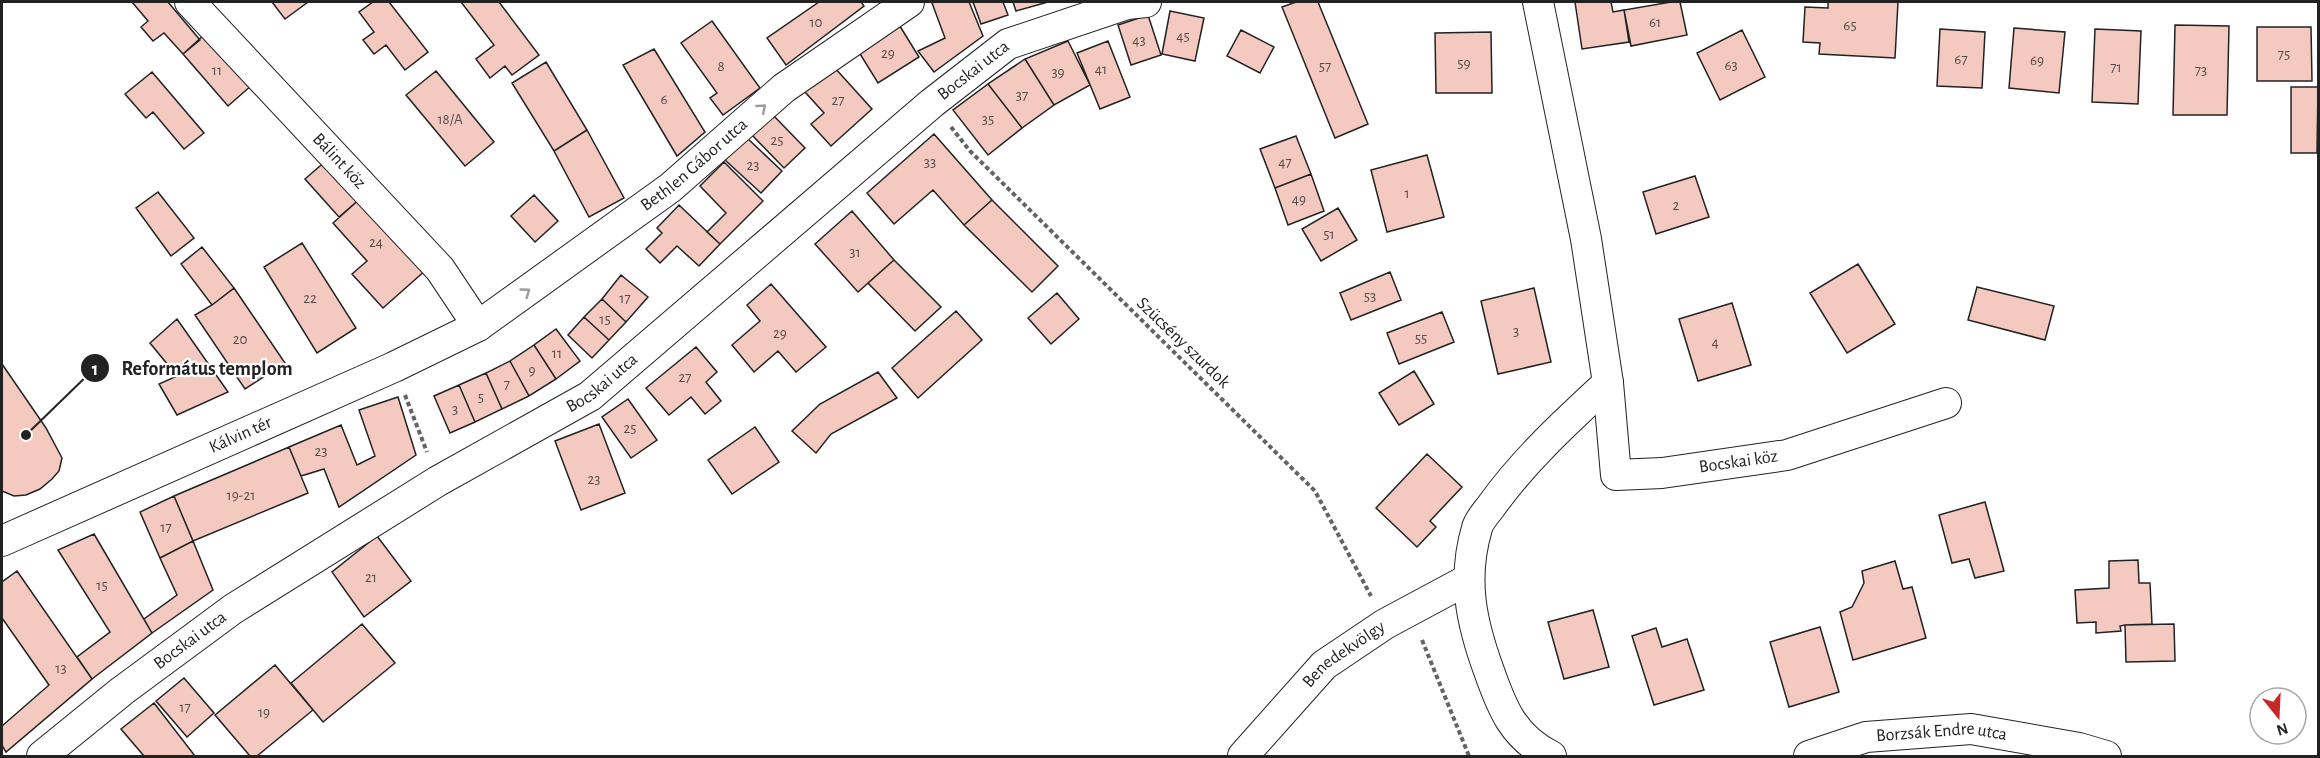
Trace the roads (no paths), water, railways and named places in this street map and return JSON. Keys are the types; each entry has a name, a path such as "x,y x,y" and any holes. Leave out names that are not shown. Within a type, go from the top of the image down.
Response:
{"street":[{"name":"Bálint köz","path":"190,2 440,269 478,326"},
{"name":"Bethlen Gábor utca","path":"478,326 670,188 784,88 909,2"},
{"name":"Bocskai utca","path":"42,756 122,691 233,609 438,481 590,396 932,103 1008,44 1126,4 1146,2"},
{"name":"Bocskai köz","path":"1538,2 1586,240 1608,383 1616,475 1662,473 1787,455 1946,403"},
{"name":"Kálvin tér","path":"2,541 383,372 478,326"},
{"path":"1551,756 1532,747 1503,711 1476,637 1467,580 1477,526 1507,484 1558,429 1608,383"},
{"name":"Benedekvölgy","path":"1243,756 1324,665 1398,617 1467,580"},
{"name":"Borzsák Endre utca","path":"1809,756 1866,736 1971,729 2093,752"}],"place":[{"name":"Református templom","path":"26,435"}]}
